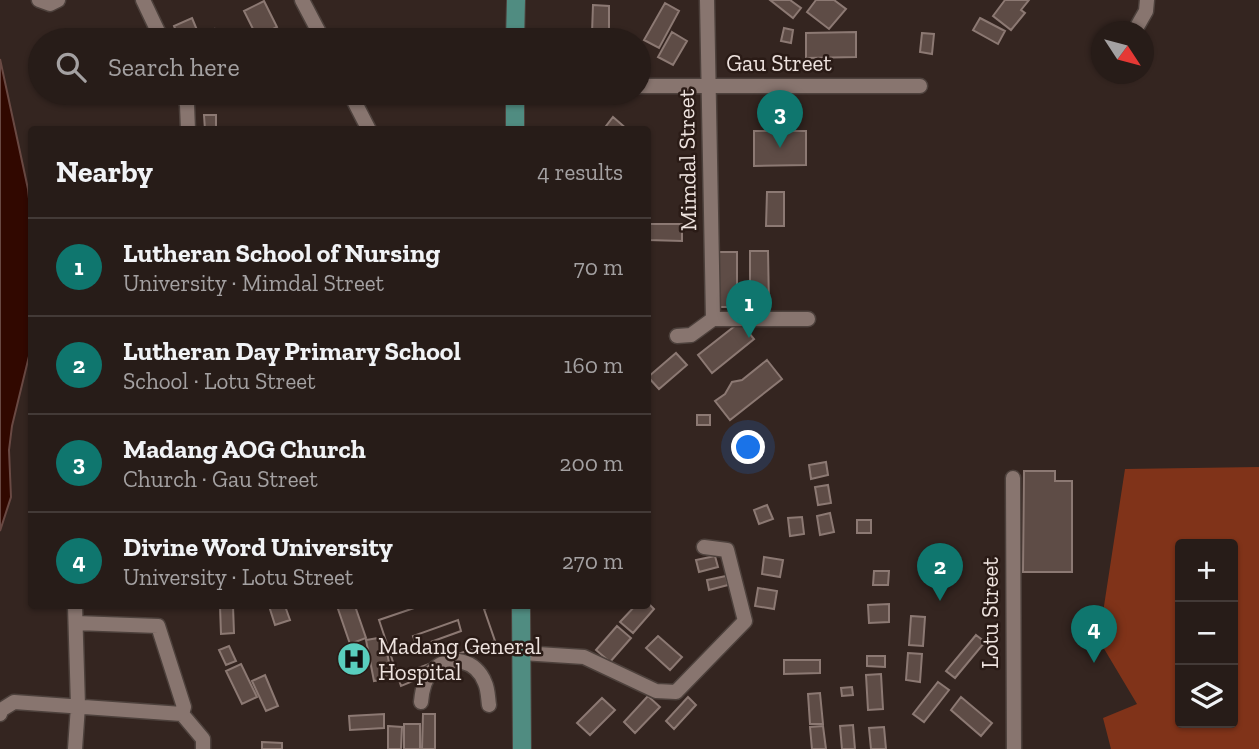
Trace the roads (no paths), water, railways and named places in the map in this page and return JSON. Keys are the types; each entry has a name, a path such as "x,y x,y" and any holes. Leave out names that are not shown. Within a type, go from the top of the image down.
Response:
{"main road":[{"path":"515,28 516,0"},
{"path":"515,105 515,126"},
{"path":"521,609 522,749"}],"street":[{"path":"143,0 156,28"},
{"path":"302,0 317,28"},
{"name":"Mimdal Street","path":"707,0 713,319"},
{"path":"1140,21 1146,11 1147,0"},
{"name":"Gau Street","path":"651,86 919,86"},
{"path":"187,105 188,126"},
{"path":"356,105 367,126"},
{"path":"677,337 691,335 713,319 808,319"},
{"name":"Lotu Street","path":"1013,478 1014,749"},
{"path":"522,653 584,657 656,691 676,692 745,621 727,550 704,547"},
{"path":"75,609 78,706 75,749"},
{"path":"76,623 158,626 184,707 182,714"},
{"path":"421,702 426,678 433,669 460,660 478,670 486,684 489,705"},
{"path":"0,714 1,710 14,702 182,714 203,739 203,749"}],"place":[{"name":"Madang AOG Church","path":"780,148"},
{"name":"Lutheran School of Nursing","path":"749,338"},
{"name":"Lutheran Day Primary School","path":"940,601"},
{"name":"Madang General Hospital","path":"354,659"},
{"name":"Divine Word University","path":"1094,663"}]}
